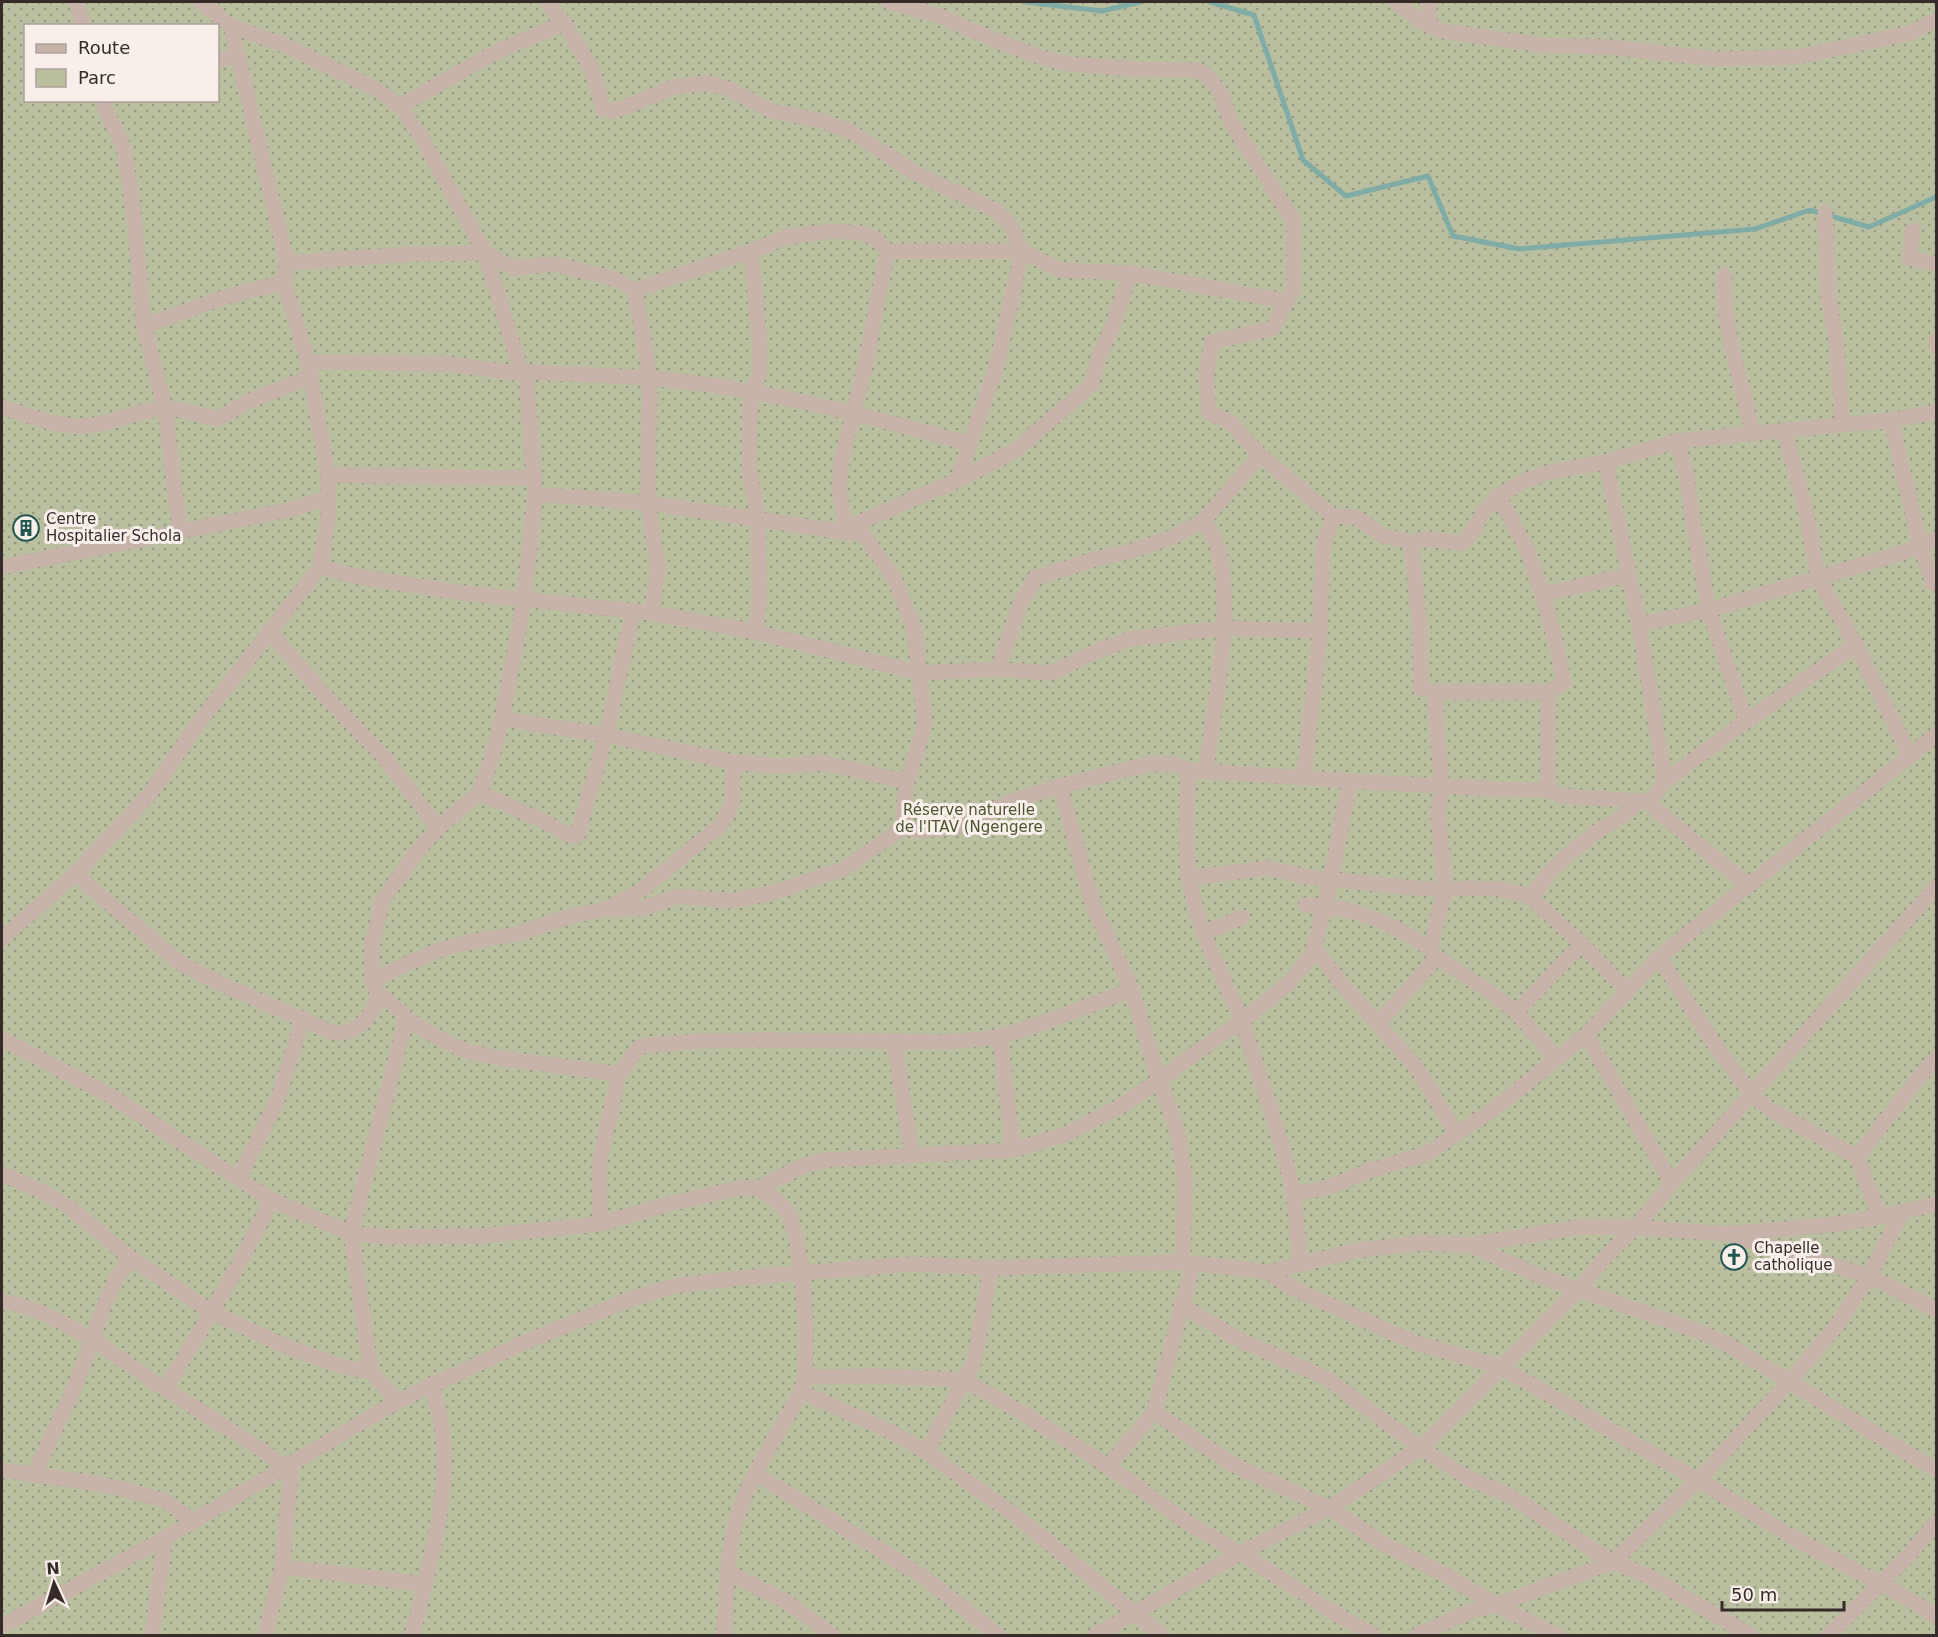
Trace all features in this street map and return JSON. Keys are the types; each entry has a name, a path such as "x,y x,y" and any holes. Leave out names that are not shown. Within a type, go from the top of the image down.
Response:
{"street":[{"path":"77,2 82,24"},
{"path":"75,874 180,962 204,976 304,1018 331,1032 343,1034 358,1028 377,1003 372,944 383,899 418,849 438,828 479,793 502,719 524,600 535,478 524,373 485,253 420,135 400,106 375,89 284,45 231,26 201,2"},
{"path":"547,2 564,22 591,67 603,109 612,111 624,108 673,87 708,83 729,90 772,111 823,121 850,131 915,173 997,211 1011,226 1022,251 997,364 958,480"},
{"path":"889,2 937,15 992,39 1058,62 1136,69 1198,70 1209,77 1221,94 1233,126 1294,221 1294,290 1286,301 1274,328 1212,342 1206,375 1209,412 1231,423 1260,456 1333,516 1356,517 1384,536 1411,542 1426,539 1460,543 1468,538 1485,510 1498,496 1526,480 1550,472 1606,462 1677,441 1891,420 1936,412"},
{"path":"1396,2 1429,26 1442,31 1542,45 1609,47 1717,59 1798,57 1910,33 1936,20"},
{"path":"1429,2 1429,26"},
{"path":"400,106 496,52 564,22"},
{"path":"2,939 75,874 149,795 197,724 320,567 328,517 328,475 309,370 284,282 287,263 231,26"},
{"path":"219,60 238,56"},
{"path":"104,102 105,109 125,154 134,216 144,326 165,408 180,532"},
{"path":"1825,212 1828,295 1837,345 1842,424"},
{"path":"1913,230 1909,258 1936,264"},
{"path":"287,263 412,254 485,253 514,268 554,264 615,279 635,290 786,237 833,231 861,233 876,238 886,251 865,367 842,458 839,488 846,528"},
{"path":"751,251 760,349 759,375 751,392 749,468 758,519 759,599 756,632"},
{"path":"886,251 1022,251 1060,270 1128,273 1286,301"},
{"path":"846,528 958,480 1016,450 1090,384 1115,320 1128,273"},
{"path":"1724,275 1724,305 1729,340 1743,389 1747,417 1754,433"},
{"path":"144,326 222,298 284,282"},
{"path":"635,290 650,378 648,503 658,567 652,613"},
{"path":"2,407 62,425 80,426 109,422 165,408 217,419 309,370 449,364 524,373 650,378 751,392 852,412 970,444"},
{"path":"1891,420 1920,544 1933,583 1936,584"},
{"path":"1784,430 1806,511 1818,578 1857,645 1910,756"},
{"path":"1677,441 1688,477 1692,516 1709,610 1746,721"},
{"path":"998,669 1020,604 1035,578 1099,558 1130,552 1175,536 1204,520 1260,456"},
{"path":"1606,462 1639,624 1665,781"},
{"path":"328,475 535,478"},
{"path":"535,494 648,503 864,535"},
{"path":"1411,542 1420,627 1421,689 1434,693 1548,692 1564,682 1552,621 1527,551 1498,496"},
{"path":"2,567 293,509 329,497"},
{"path":"1304,777 1320,631 1323,546 1333,516"},
{"path":"1204,520 1215,538 1222,564 1224,628 1206,770"},
{"path":"846,528 864,535 894,578 914,627 924,724 907,782 903,813 905,827"},
{"path":"1639,624 1709,610 1902,553 1936,539"},
{"path":"320,567 360,577 463,593 652,613 756,632 920,674 998,669 1050,673 1129,639 1224,628 1320,631"},
{"path":"1543,594 1629,575"},
{"path":"479,793 539,819 569,835 577,836 606,735 633,611"},
{"path":"269,632 384,758 438,828"},
{"path":"1532,899 1538,885 1598,831 1643,802 1665,781 1746,721 1857,645"},
{"path":"1548,692 1548,790"},
{"path":"1378,1024 1433,953 1445,890 1438,812 1442,786 1434,693"},
{"path":"502,719 606,735 733,762 778,766 825,763 907,782"},
{"path":"1294,1194 1329,1187 1372,1170 1428,1153 1497,1107 1586,1035 1659,957 1748,885 1783,860 1936,735"},
{"path":"605,909 640,891 721,825 733,802 733,762"},
{"path":"374,986 435,951 469,942 516,934 568,917 605,909 644,908 678,896 730,902 773,893 843,869 905,827 920,831 958,827 1009,802 1060,786 1149,764 1174,764 1188,770 1350,781 1548,790 1563,796 1643,802 1748,885"},
{"path":"1188,770 1186,832 1188,878 1203,933 1242,1021 1279,1136 1294,1194 1300,1264"},
{"path":"2,1039 111,1096 271,1200 351,1233 387,1237 481,1236 600,1224 665,1205 739,1188 758,1188 806,1165 826,1160 1013,1150 1064,1134 1119,1107 1242,1021 1288,983 1311,956 1314,948 1325,907 1350,781"},
{"path":"1060,786 1093,905 1132,990 1159,1081 1178,1133 1185,1178 1188,1263 1181,1305 1154,1412 1108,1466"},
{"path":"1188,878 1269,868 1330,880 1445,890 1498,889 1523,894 1532,899 1582,944 1628,992"},
{"path":"1094,1635 1241,1553 1329,1508 1421,1448 1579,1289 1603,1260 1636,1227 1672,1183 1936,887"},
{"path":"1306,905 1349,910 1395,928 1516,1012 1557,1059"},
{"path":"1203,933 1242,916"},
{"path":"1516,1012 1582,944"},
{"path":"1314,948 1343,985 1418,1069 1456,1133"},
{"path":"1659,957 1711,1040 1752,1095 1770,1109 1857,1157 1880,1217"},
{"path":"374,986 402,1012 406,1019 466,1051 500,1058 619,1074"},
{"path":"600,1224 599,1164 619,1074 640,1046 723,1041 944,1042 1000,1036 1132,990"},
{"path":"239,1178 276,1104 304,1018"},
{"path":"398,1401 371,1372 351,1233 406,1019"},
{"path":"1586,1035 1672,1183"},
{"path":"1000,1036 1013,1150"},
{"path":"894,1042 912,1154"},
{"path":"1857,1157 1936,1058"},
{"path":"2,1174 42,1191 69,1207 132,1259 212,1312 312,1356 344,1367 371,1372"},
{"path":"724,1635 727,1572 734,1528 743,1501 756,1474 803,1385 806,1328 796,1236 788,1213 779,1202 758,1188"},
{"path":"165,1389 212,1312 271,1200"},
{"path":"2,1626 165,1538 398,1401 532,1339 622,1302 674,1286 912,1264 991,1268 1188,1263 1269,1272 1359,1250 1422,1243 1469,1245 1580,1227 1636,1227 1726,1234 1828,1225 1880,1217 1936,1204"},
{"path":"1416,1635 1470,1611 1496,1605 1613,1562 1698,1480 1790,1381 1837,1325 1869,1276 1902,1212"},
{"path":"1726,1234 1869,1276 1936,1310"},
{"path":"1469,1245 1542,1277 1698,1331 1725,1343 1936,1470"},
{"path":"34,1473 76,1384 117,1277 132,1259"},
{"path":"926,1452 974,1362 991,1268"},
{"path":"1269,1272 1294,1289 1416,1343 1501,1367 1799,1541 1880,1583 1936,1616"},
{"path":"2,1300 23,1305 92,1340 165,1389 289,1464"},
{"path":"1181,1305 1238,1339 1326,1378 1421,1448 1466,1477 1510,1496 1613,1562 1648,1576 1752,1635"},
{"path":"803,1385 875,1376 964,1380 1108,1466 1191,1525 1374,1635"},
{"path":"412,1635 435,1542 444,1467 442,1430 432,1384"},
{"path":"803,1385 926,1452 1020,1519 1163,1635"},
{"path":"1154,1412 1234,1465 1329,1508 1380,1542 1444,1574 1496,1605 1558,1635"},
{"path":"265,1635 282,1567 289,1464"},
{"path":"2,1470 93,1483 166,1501 194,1521"},
{"path":"756,1474 921,1575 999,1635"},
{"path":"1828,1635 1909,1555 1936,1523"},
{"path":"152,1635 165,1538"},
{"path":"282,1567 425,1584"},
{"path":"727,1572 785,1600 834,1635"}],"green space":[{"name":"Réserve naturelle de l'ITAV (Ngengere","path":"2,2 1936,2 1936,1635 2,1635"}],"waterway":[{"path":"1026,2 1102,11 1140,2"},
{"path":"1210,2 1254,15 1303,160 1346,196 1428,176 1453,236 1519,249 1755,229 1810,210 1869,227 1936,197"}],"place":[{"name":"Centre Hospitalier Schola","path":"26,528"},
{"name":"Chapelle catholique","path":"1734,1257"}]}
